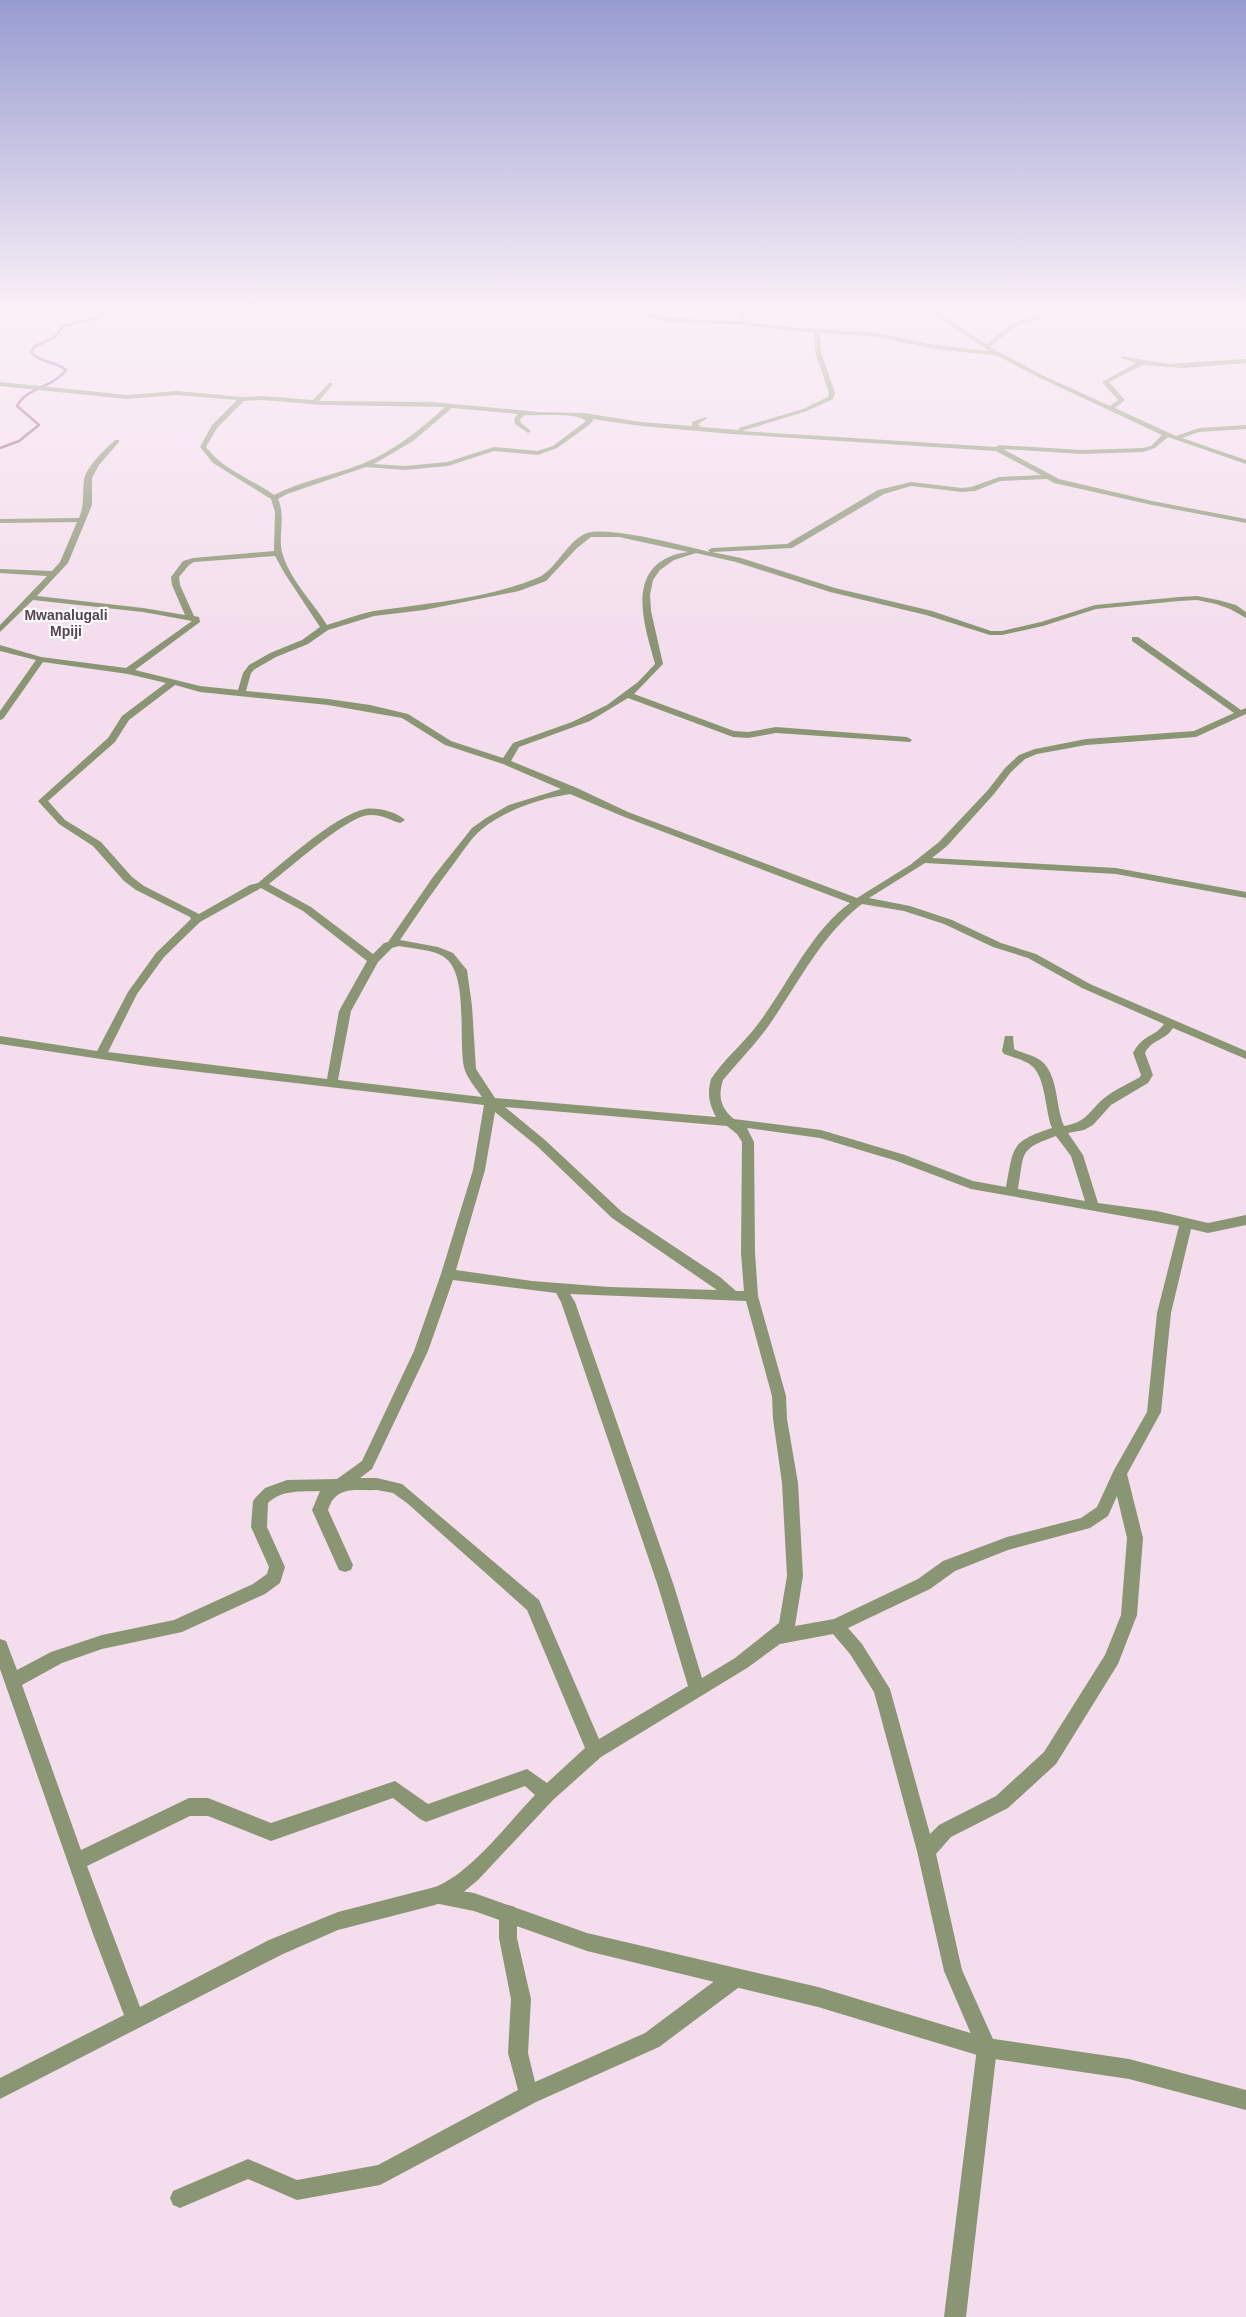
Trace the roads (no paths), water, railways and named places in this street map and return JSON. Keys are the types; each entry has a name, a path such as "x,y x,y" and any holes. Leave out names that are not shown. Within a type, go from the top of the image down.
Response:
{"street":[{"path":"226,414 207,436 203,447 207,455 218,463 274,498 278,519 278,553 284,566 324,628"},
{"path":"274,498 365,465 408,444 442,414"},
{"path":"522,414 517,419 518,424 528,431"},
{"path":"556,414 732,432 996,450 1006,452 1048,477"},
{"path":"732,432 792,414"},
{"path":"1124,414 1166,435 1246,462"},
{"path":"365,465 405,468 448,464 494,449 538,453 555,447 587,424 590,421 584,416"},
{"path":"699,429 694,423 704,418"},
{"path":"1177,439 1190,432 1246,427"},
{"path":"996,450 997,447 1002,446 1082,452 1143,450 1153,447 1166,435"},
{"path":"0,630 55,574 71,552 88,505 88,478 96,464 118,441"},
{"path":"506,762 516,745 588,718 628,696 650,677 659,664 645,601 650,577 666,559 701,551 790,546 890,489 919,484 962,490 972,489 999,479 1023,476 1048,477 1152,503 1246,520"},
{"path":"0,521 83,520"},
{"path":"241,694 247,673 252,667 273,655 305,642 324,628 373,614 424,608 516,589 543,579 574,546 589,535 619,535 701,551 833,590 929,613 990,633 1002,633 1043,624 1101,606 1179,599 1197,598 1218,602 1233,607 1246,616"},
{"path":"190,617 176,585 175,577 186,563 202,558 278,553"},
{"path":"0,571 55,574"},
{"path":"32,598 196,619 196,622 128,671"},
{"path":"1135,639 1243,712"},
{"path":"0,648 41,659 128,671 200,689 328,702 370,708 404,716 448,743 506,762 574,790 625,814 859,901 906,908 948,922 998,946 1032,956 1086,986 1170,1024 1246,1055"},
{"path":"0,717 41,659"},
{"path":"172,683 125,718 112,740 43,801 62,822 97,844 128,879 140,888 195,915 196,920"},
{"path":"628,696 733,734 748,735 776,730 907,740"},
{"path":"0,2089 276,1946 338,1922 435,1896 455,1888 472,1874 547,1794 595,1751 741,1663 776,1637 787,1626 795,1576 790,1483 780,1419 779,1396 751,1296 748,1254 748,1142 742,1132 721,1114 715,1103 714,1090 717,1079 762,1027 826,933 843,913 943,844 991,792 1008,770 1022,757 1035,752 1086,742 1196,734 1243,712"},
{"path":"332,1083 345,1011 373,960 393,943 427,890 471,834 480,826 511,808 534,798 574,790"},
{"path":"100,1055 132,994 160,955 196,920 254,887 262,885 339,825 358,814 366,811 400,820"},
{"path":"922,860 1116,871 1246,895"},
{"path":"262,885 300,903 331,924 373,960"},
{"path":"393,943 438,950 449,954 456,961 461,970 466,1006 470,1069 491,1102 541,1144 617,1215 715,1281 732,1295"},
{"path":"1011,1193 1019,1150 1028,1142 1054,1132 1080,1127 1089,1122 1107,1102 1144,1080 1147,1075 1139,1053 1142,1046 1144,1042 1166,1032 1170,1024"},
{"path":"1008,1039 1008,1051 1036,1063 1046,1075 1053,1116 1060,1132 1078,1155 1093,1207"},
{"path":"0,1040 100,1055 491,1102 729,1122 821,1134 901,1158 971,1185 1093,1207 1157,1216 1208,1228 1246,1220"},
{"path":"345,1565 320,1510 326,1496 367,1465 421,1351 448,1274 479,1170 491,1102"},
{"path":"776,1637 836,1626 924,1584 949,1566 1007,1544 1085,1523 1103,1511 1119,1474 1154,1412 1164,1314 1186,1223"},
{"path":"448,1274 609,1292 751,1296"},
{"path":"560,1288 568,1302 666,1586 697,1690"},
{"path":"926,1851 945,1831 1002,1802 1050,1758 1112,1659 1129,1616 1135,1538 1119,1474"},
{"path":"12,1681 56,1657 102,1642 176,1627 259,1589 274,1578 277,1567 259,1526 261,1501 270,1492 287,1486 377,1484 397,1488 533,1605 595,1751"},
{"path":"836,1626 856,1648 882,1689 926,1851 953,1972 988,2048 955,2317"},
{"path":"0,1646 76,1862 135,2018"},
{"path":"76,1862 189,1807 208,1807 271,1832 395,1789 426,1813 527,1777 547,1794"},
{"path":"435,1896 474,1902 587,1942 818,1997 988,2048 1129,2069 1246,2100"},
{"path":"508,1914 508,1938 521,1999 518,2053 529,2095"},
{"path":"180,2198 248,2169 297,2190 380,2175 529,2095 652,2040 734,1978"}],"waterway":[{"path":"0,448 19,441 39,425 26,414"}],"district":[{"name":"Mwanalugali Mpiji","path":"66,624"}]}
